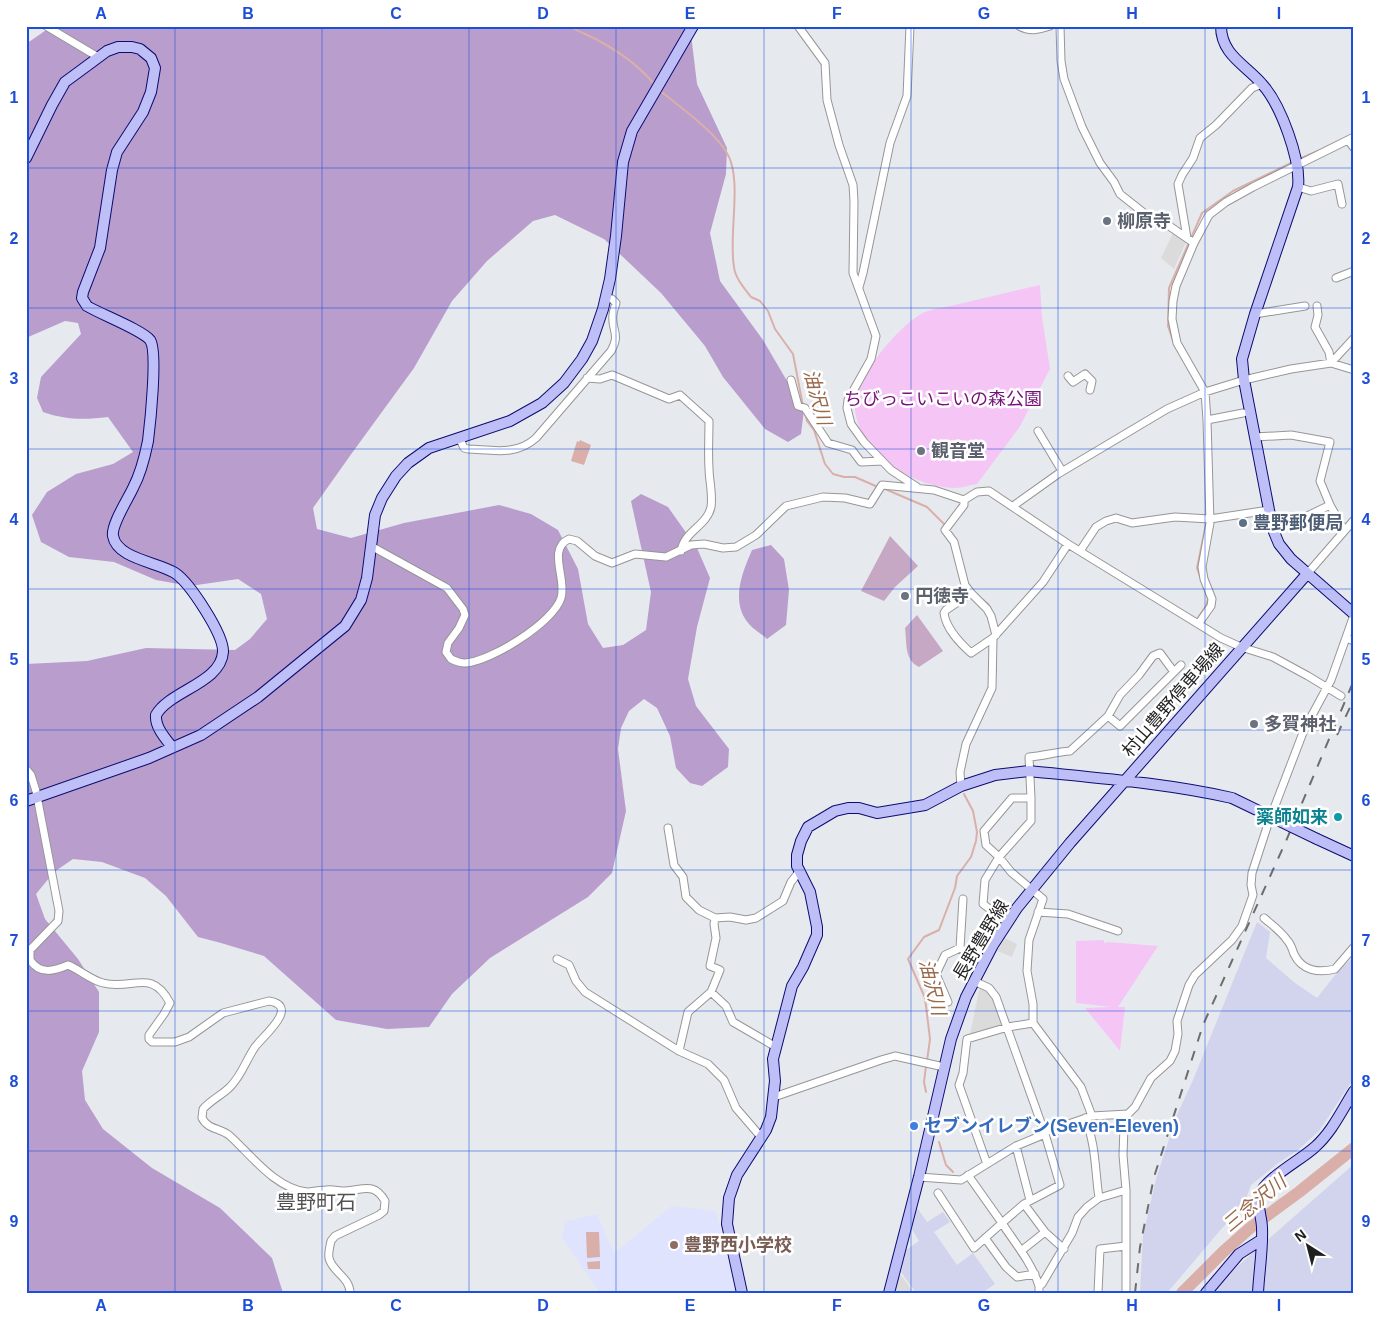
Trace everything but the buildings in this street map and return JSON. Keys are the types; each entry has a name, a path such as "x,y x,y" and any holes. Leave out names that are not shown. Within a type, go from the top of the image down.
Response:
{"street":[{"path":"46,26 98,57"},
{"path":"26,802 149,758 201,735 258,697 345,626 361,600 367,578 375,515 382,498 396,476 408,463 429,448 510,421 542,403 564,383 582,359 592,341 606,298 616,236 623,162 632,131 693,26"},
{"path":"798,26 825,63 827,100 839,145 853,185 853,273 876,336 871,359 851,393 847,408 851,424 864,442 891,470 918,488"},
{"path":"859,288 890,143 907,96 910,26"},
{"path":"1019,26 1028,30 1038,30 1050,26"},
{"path":"1060,26 1061,61 1064,79 1082,127 1100,163 1120,194 1144,213 1162,221 1194,243"},
{"path":"1126,1293 1126,1190 1123,1145 1124,1127 1128,1114 1151,1078 1170,1061 1178,1034 1177,1021 1189,985 1196,975 1232,940 1242,926 1253,895 1251,885 1252,873 1268,824 1304,730 1327,687 1354,614 1285,553 1274,532 1268,510 1244,380 1242,359 1255,314 1298,188 1298,165 1279,109 1262,84 1230,55 1223,41 1221,26"},
{"path":"26,158 65,82 98,57 114,48 132,47 146,53 154,63 155,68 151,92 143,112 117,152 112,170 100,248 82,298 87,306 146,336 153,347 153,386 148,442 135,486 112,530 115,543 123,551 177,574 212,621 219,634 223,648 222,660 215,670 167,703 156,715 161,731 172,747"},
{"path":"1187,238 1178,184 1193,158 1200,138 1252,88 1262,84"},
{"path":"1199,623 1211,606 1212,599 1204,579 1202,567 1209,536 1210,519 1207,420 1205,392 1177,343 1172,319 1176,286 1208,215 1226,202 1253,187 1351,139 1354,148"},
{"path":"1298,188 1311,191 1338,184 1342,204"},
{"path":"1336,278 1354,271"},
{"path":"459,437 464,448 468,449 510,451 527,446 551,422 611,351 617,334 613,315 616,303 612,299 606,298"},
{"path":"1255,314 1305,306"},
{"path":"1317,306 1318,315 1315,327 1329,352 1330,363"},
{"path":"1330,363 1354,338"},
{"path":"1013,506 1062,471 1167,409 1205,392 1244,380 1291,369 1330,363 1354,370"},
{"path":"1068,376 1073,382 1085,374 1092,380 1090,390"},
{"path":"587,378 600,379 612,375 669,399 680,395 709,421 708,467 711,507 707,516 682,543 682,551"},
{"path":"791,380 801,407 828,444 852,450 861,462 882,461"},
{"path":"1207,420 1243,413"},
{"path":"1038,431 1062,471"},
{"path":"1255,437 1290,434 1330,442 1320,481 1330,505 1344,530"},
{"path":"371,546 447,588 465,614 460,628 446,649 446,653 452,660 466,663 492,655 517,641 550,617 562,597 558,551 561,543 566,540 574,539 595,556 612,562 635,554 666,557 682,551 691,545 704,544 723,548 736,547 756,535 786,506 823,498 845,498 870,504 881,488 918,488 934,490 964,500"},
{"path":"964,500 977,492 989,491 1068,544 1221,638 1241,647 1273,657 1340,696"},
{"path":"961,786 960,772 966,744 992,688 995,635 991,616 987,608 965,585 954,542 947,527 964,505 964,500"},
{"path":"1274,532 1330,505"},
{"path":"1080,551 1096,528 1106,521 1116,518 1132,523 1175,517 1210,519 1268,510"},
{"path":"1307,574 1354,520"},
{"path":"971,593 944,613 945,619 964,647 971,653 995,635 1043,582 1068,544"},
{"name":"村山豊野停車場線","path":"1125,780 1307,574"},
{"path":"1346,638 1354,641"},
{"path":"1007,922 983,904 985,880 999,857 1031,821 1029,758 1070,751 1108,716 1120,695 1139,675 1153,656 1160,653 1174,672"},
{"path":"1108,716 1120,726 1181,665"},
{"path":"26,769 31,776 38,797 60,911 58,921 30,950 30,960 37,968 43,970 55,970 68,965 102,983 116,985 139,982 155,985 170,1003 149,1035 149,1039 152,1042 175,1042 189,1037 223,1013 269,1001 276,1002 280,1007 281,1014 279,1019 256,1045 234,1083 203,1109 202,1118 208,1126 222,1130 230,1135 262,1167 294,1189 308,1192 368,1188 380,1192 385,1201 384,1211 330,1241 329,1257 333,1265 348,1282 350,1293"},
{"path":"742,1293 728,1232 727,1211 736,1175 766,1130 771,1117 775,1081 773,1059 776,1047 792,986 803,967 817,935 810,892 797,866 797,855 808,827 835,811 848,808 859,808 878,813 925,805 961,786 995,775 1029,771 1125,780"},
{"name":"村山豊野停車場線","path":"1125,780 1206,792 1232,798 1354,856"},
{"name":"長野豊野線","path":"888,1293 919,1177 939,1065 974,981 1007,922 1031,890 1125,780"},
{"path":"1030,798 1012,798 984,830 986,845 1011,872 1043,898 1029,940 1027,971 1033,1023 1081,1087 1093,1146 1099,1198"},
{"path":"668,828 674,865 683,877 686,897 699,910 715,918 730,917 746,920 756,918 783,901 791,882 799,872"},
{"path":"960,948 963,899"},
{"path":"1038,912 1068,914 1118,930"},
{"path":"679,1051 688,1012 711,992 720,970 710,966 716,938 715,918"},
{"path":"1264,918 1281,932 1289,942 1295,956 1305,967 1316,971 1335,969 1354,947"},
{"path":"960,948 984,961"},
{"path":"948,1002 936,974 945,955 960,948"},
{"path":"556,959 569,965 576,982 585,992 679,1051 708,1064 724,1080 736,1108 761,1137"},
{"path":"938,1193 974,1248 1027,1202 1060,1185 1045,1133 996,997 989,988 974,981"},
{"path":"711,992 726,1006 733,1022 776,1047"},
{"path":"987,1164 959,1085 963,1073 967,1039 1008,1027 1033,1023"},
{"path":"774,1098 895,1056 939,1065"},
{"path":"1258,1293 1262,1228 1258,1200 1260,1193 1265,1186 1315,1147 1328,1133 1354,1091"},
{"path":"919,1177 961,1180 1016,1146 1045,1133 1088,1117 1128,1114"},
{"path":"1016,1146 1027,1202 1045,1232 1064,1249"},
{"path":"968,1175 1021,1251 1039,1290"},
{"path":"1039,1290 1064,1249 1078,1217 1099,1198 1126,1190"},
{"path":"1021,1251 1045,1232"},
{"path":"985,1238 1006,1267 1017,1277 1032,1275"},
{"path":"1206,1293 1239,1254 1261,1240"},
{"path":"1099,1292 1100,1249 1126,1246"}],"shaded area":[{"path":"52,26 690,26 697,84 727,148 726,174 710,233 720,281 763,340 804,410 801,434 788,442 765,429 723,377 705,346 661,293 604,239 555,215 533,221 487,261 452,301 414,368 313,508 317,529 351,538 404,523 499,505 531,514 558,530 578,569 588,624 603,648 623,645 646,630 651,592 631,501 641,494 668,507 697,548 710,578 697,627 688,679 696,706 729,749 728,767 702,786 690,783 676,768 670,736 657,708 644,699 629,711 621,728 618,749 626,811 612,873 588,897 490,958 452,994 429,1027 387,1029 336,1020 264,956 198,937 166,896 145,878 102,862 73,859 54,872 36,894 45,919 78,959 99,992 99,1032 82,1071 85,1100 103,1129 152,1168 220,1208 272,1258 283,1293 26,1293 26,664 87,661 146,648 235,650 250,639 267,619 261,594 238,579 190,586 156,580 114,562 69,557 41,542 32,515 47,492 76,474 113,464 133,452 108,417 75,419 51,415 43,412 37,398 41,377 81,334 78,323 65,321 26,338 26,44"},
{"path":"1174,231 1186,242 1174,269 1161,258"},
{"path":"580,440 591,445 584,465 571,461 577,441 579,442"},
{"path":"890,536 918,566 895,587 884,601 861,591"},
{"path":"771,545 784,559 789,590 786,625 767,639 751,626 743,615 739,597 742,578 752,550"},
{"path":"917,615 943,651 919,667 914,664 909,656 905,628"},
{"path":"1257,922 1270,932 1266,958 1295,983 1317,998 1339,970 1354,957 1354,1078 1319,1131 1298,1150 1251,1185 1242,1210 1223,1227 1167,1293 1140,1293 1143,1236 1156,1179 1177,1115"},
{"path":"1005,938 1017,944 1012,957 997,951"},
{"path":"980,986 989,988 1004,1024 970,1034"},
{"path":"1354,1164 1354,1293 1207,1293"},
{"name":"豊野西小学校","path":"672,1206 716,1211 736,1293 600,1293 562,1238 565,1221 597,1214 614,1253"},
{"path":"915,1209 918,1209 927,1222 943,1212 950,1222 934,1232 957,1265 973,1253 995,1284 982,1293 916,1293 901,1272 906,1250 919,1241 911,1228"},
{"path":"586,1232 599,1232 600,1257 587,1258"},
{"path":"600,1261 600,1269 588,1269 587,1262"},
{"path":"900,1274 914,1293 895,1293"}],"green space":[{"name":"ちびっこいこいの森公園","path":"1040,285 1042,317 1050,369 1019,428 977,484 955,488 922,482 891,465 878,454 867,441 859,426 855,410 856,398 869,370 891,340 915,318 933,309"},
{"path":"1104,940 1104,943 1158,946 1118,1007 1125,1007 1120,1051 1085,1008 1112,1007 1076,1003 1076,941"}],"waterway":[{"name":"油沢川","path":"569,26 623,56 643,72 654,84"},
{"name":"油沢川","path":"659,90 714,136 727,153 732,164 734,178 733,254 736,275 751,297 760,301 768,311 775,329 793,354 803,406"},
{"path":"1299,159 1318,151"},
{"path":"1173,341 1168,326 1169,288 1202,213 1233,191 1293,162"},
{"name":"油沢川","path":"805,413 807,421 814,430 825,464 833,474 855,477 878,487"},
{"name":"油沢川","path":"885,489 927,507 946,526"},
{"path":"1197,619 1206,606 1208,599 1197,568 1206,524"},
{"name":"油沢川","path":"982,599 991,609"},
{"name":"油沢川","path":"996,654 996,672"},
{"name":"油沢川","path":"927,1061 930,1039 925,998 908,959 924,937 939,930 955,888 957,876 971,857 977,832 973,811 964,794"},
{"name":"油沢川","path":"926,1066 924,1082 926,1092"},
{"name":"油沢川","path":"939,1142 946,1165 953,1172"},
{"name":"三念沢川","path":"1182,1293 1250,1228 1354,1148"},
{"name":"油沢川","path":"969,1182 997,1222"},
{"name":"油沢川","path":"1000,1227 1023,1260"}],"railway":[{"path":"1135,1293 1140,1247 1154,1177 1203,1025 1286,841 1354,680"},
{"path":"1337,735 1354,699"}],"place":[{"name":"柳原寺","path":"1107,221"},
{"name":"観音堂","path":"921,451"},
{"name":"豊野郵便局","path":"1243,523"},
{"name":"円徳寺","path":"905,596"},
{"name":"多賀神社","path":"1254,724"},
{"name":"薬師如来","path":"1338,817"},
{"name":"セブンイレブン(Seven-Eleven)","path":"914,1126"},
{"name":"豊野西小学校","path":"674,1245"}],"district":[{"name":"豊野町石","path":"316,1202"}]}
